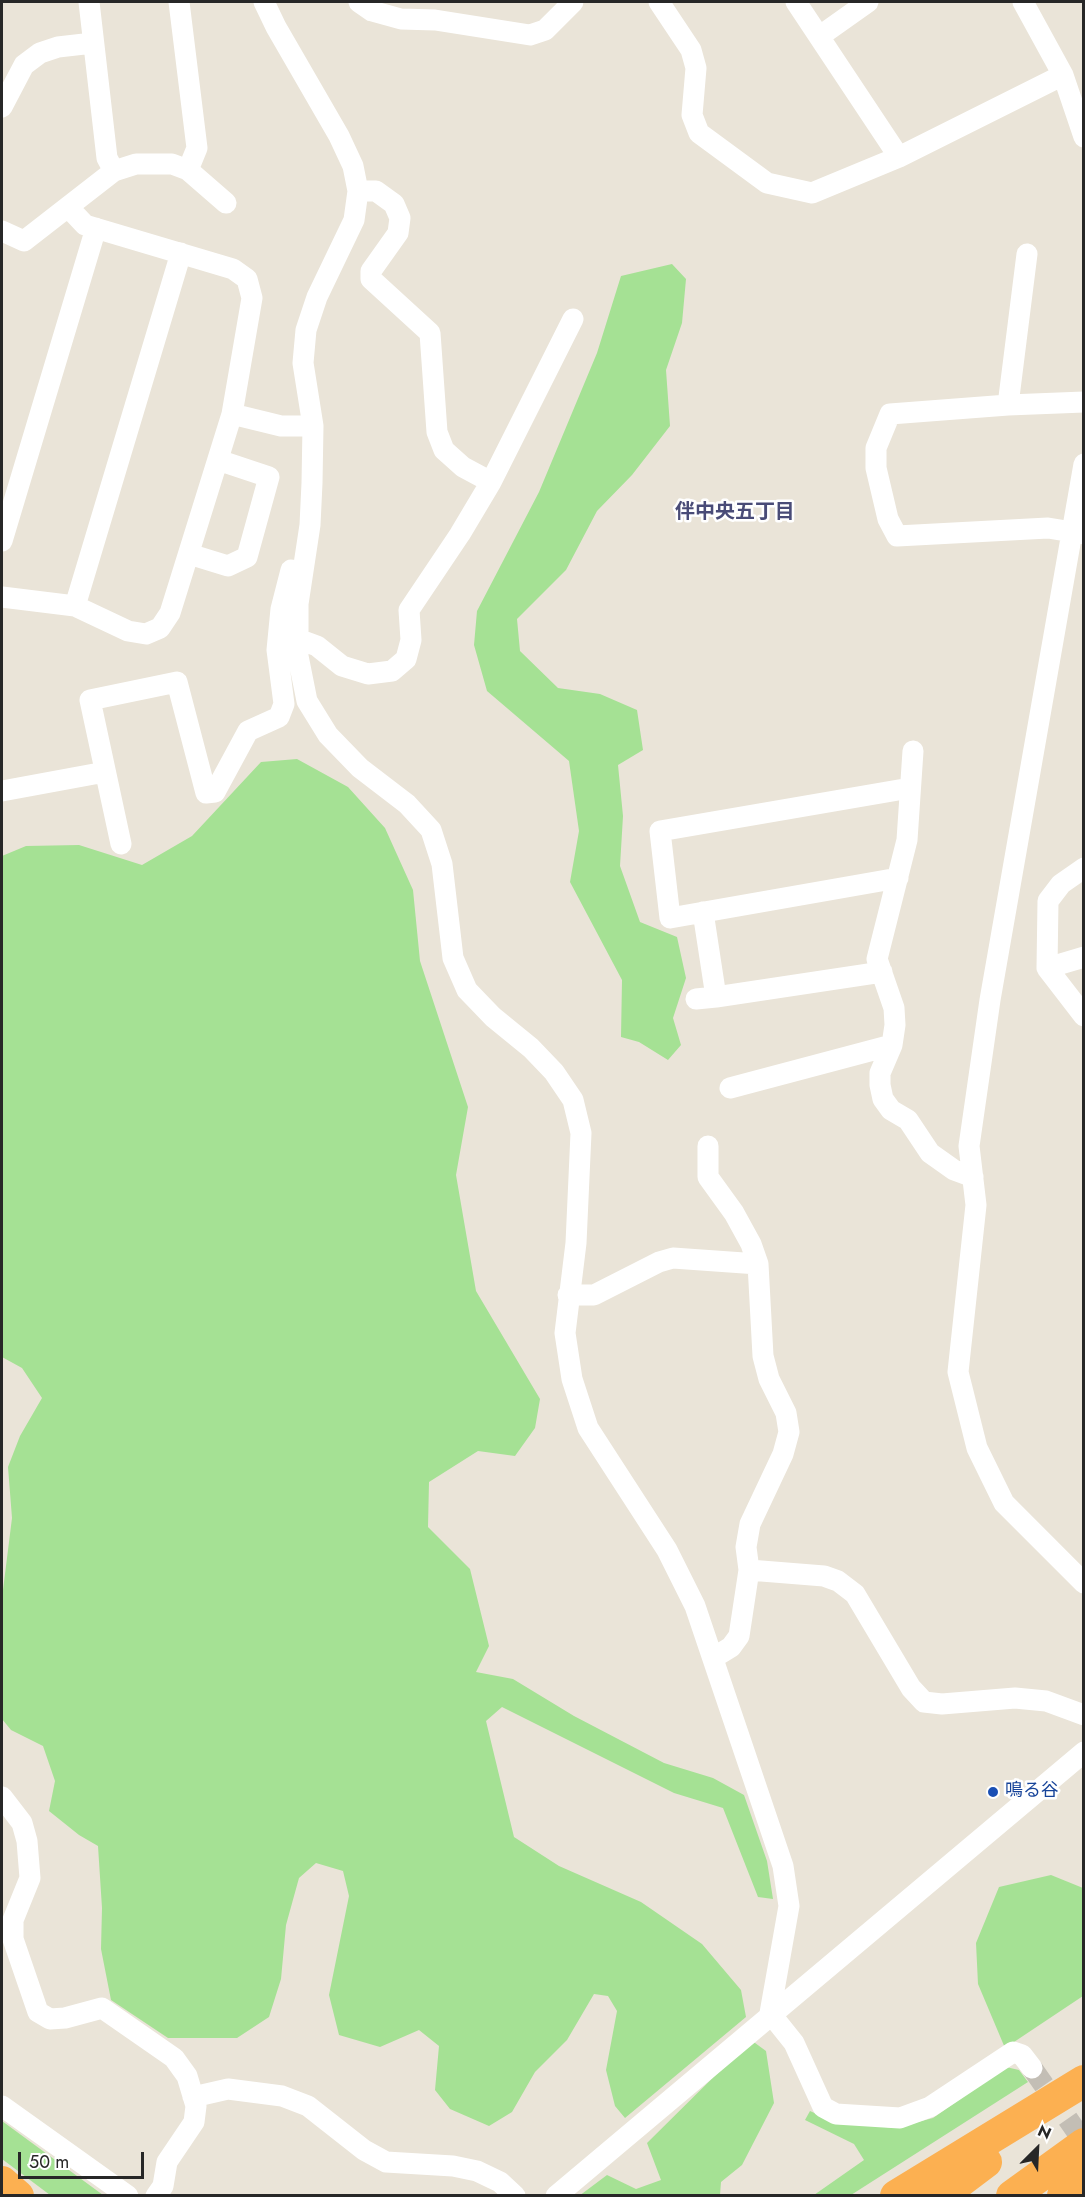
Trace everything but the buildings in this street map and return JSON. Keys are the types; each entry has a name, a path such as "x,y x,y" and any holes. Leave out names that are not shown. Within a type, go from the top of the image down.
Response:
{"highway":[{"path":"896,2196 1083,2081"},
{"path":"941,2196 1083,2090"},
{"path":"1012,2196 1083,2144"},
{"path":"1063,2196 1083,2178"},
{"path":"2,2182 18,2196"}],"street":[{"path":"89,2 107,158 114,171"},
{"path":"179,2 197,148 188,170"},
{"path":"264,2 339,136 353,166 358,191 354,220 341,252 317,297 306,330 303,363 313,426 310,525 298,604 298,656 307,701 328,735 360,768 407,804 430,830 442,864 453,958 467,990 493,1017 531,1048 554,1072 573,1100 581,1133 580,1189 565,1333 572,1379 588,1428 667,1550 695,1606 783,1866 789,1906 770,2013 794,2043 823,2107 836,2114 900,2118 930,2107 1013,2052 1022,2055 1032,2068"},
{"path":"359,2 372,11 401,19 435,20 530,35 545,30 573,2"},
{"path":"661,2 691,50 696,68 692,115 699,133 767,183 812,193 899,157 1064,75"},
{"path":"796,2 899,157"},
{"path":"820,36 868,2"},
{"path":"1023,2 1064,75 1083,137"},
{"path":"2,107 24,65 40,53 58,47 93,43"},
{"path":"2,231 24,242 114,171 136,164 172,164 188,170 226,202"},
{"path":"358,191 376,191 394,204 400,218 398,233 371,271 371,279 430,333 437,432 444,450 463,467 491,482"},
{"path":"2,597 75,606 128,631 146,634 160,628 170,613 231,414 252,298 247,279 233,269 85,225 68,207"},
{"path":"2,541 96,228"},
{"path":"75,606 181,253"},
{"path":"1008,405 1027,254"},
{"path":"298,639 317,646 342,666 368,674 392,671 406,659 411,640 409,610 460,534 491,482 573,319"},
{"path":"1078,533 1048,528 897,536 888,519 876,468 876,448 890,414 1083,402"},
{"path":"231,414 280,426 313,426"},
{"path":"189,554 228,566 247,557 269,477 218,460"},
{"path":"1083,464 1078,533 990,1000 969,1146 976,1205 958,1372 977,1448 1004,1503 1083,1583"},
{"path":"121,844 90,700 177,682 206,793 215,792 248,731 279,717 284,705 277,650 281,609 293,564 305,562"},
{"path":"913,751 907,840 877,959 894,1008 895,1025 892,1045 880,1073 883,1099 891,1110 908,1120 930,1153 954,1170 973,1177"},
{"path":"2,791 105,772"},
{"path":"898,878 670,918 660,831 910,788"},
{"path":"1083,868 1061,884 1048,902 1047,968 1083,1016"},
{"path":"703,912 706,998 882,972"},
{"path":"1047,968 1083,957"},
{"path":"730,1088 892,1045"},
{"path":"708,1146 708,1177 734,1213 751,1244 758,1264 763,1356 769,1379 786,1413 789,1432 783,1454 750,1524 746,1547 749,1570 739,1636 731,1647 713,1658"},
{"path":"568,1295 594,1295 659,1262 673,1258 758,1264"},
{"path":"749,1570 824,1576 838,1581 855,1594 911,1688 924,1702 942,1704 1015,1698 1046,1701 1083,1715"},
{"path":"556,2196 770,2013 1083,1752"},
{"path":"2,1797 22,1823 27,1841 30,1878 13,1920 13,1939 38,2012 50,2019 65,2018 102,2008 117,2016 174,2058 187,2076 196,2106 194,2122 166,2162 163,2186 156,2196"},
{"path":"193,2097 228,2089 282,2096 308,2106 364,2150 386,2162 453,2166 477,2171 500,2182 515,2196"},
{"path":"2,2106 128,2196"}],"green space":[{"path":"672,264 686,279 682,323 666,370 670,426 632,475 597,511 566,570 517,619 520,651 558,688 600,694 637,710 643,750 618,765 623,816 620,866 640,922 677,937 686,978 673,1018 681,1045 668,1060 639,1042 621,1037 622,980 570,882 579,831 569,761 487,691 474,645 477,611 539,492 597,353 621,276"},
{"path":"297,759 348,787 385,828 413,890 420,961 468,1107 456,1175 476,1291 540,1399 535,1428 515,1456 478,1451 429,1482 428,1527 470,1569 489,1646 476,1672 513,1679 574,1716 664,1763 713,1778 744,1795 767,1861 773,1899 758,1897 723,1808 674,1793 502,1707 486,1721 514,1837 559,1866 641,1902 702,1944 741,1990 746,2017 625,2118 615,2106 606,2070 617,2011 608,1996 594,1994 567,2040 535,2072 512,2112 489,2126 450,2109 435,2090 439,2046 419,2030 380,2047 339,2035 329,1995 349,1896 343,1871 316,1863 299,1878 286,1925 281,1979 269,2017 237,2038 168,2038 111,2000 101,1949 102,1908 98,1846 79,1835 49,1811 55,1781 43,1746 11,1730 2,1719 2,1598 12,1518 8,1467 20,1436 42,1398 22,1368 2,1357 2,856 26,846 79,845 142,865 192,836 261,762"},
{"path":"1051,1875 1083,1888 1083,1996 1005,2048 978,1984 976,1943 999,1887"},
{"path":"751,2040 766,2051 774,2103 742,2165 721,2182 720,2195 579,2196 607,2175 636,2189 661,2180 647,2143"},
{"path":"1006,2067 1019,2070 1028,2082 851,2195 814,2195 864,2160 854,2144 805,2120 810,2111 834,2122 895,2128 933,2118"},
{"path":"2,2121 103,2195 50,2195 2,2159"}],"tunnel":[{"path":"1032,2068 1084,2142"}],"place":[{"name":"鳴る谷","path":"993,1792"}],"district":[{"name":"伴中央五丁目","path":"735,513"}]}
